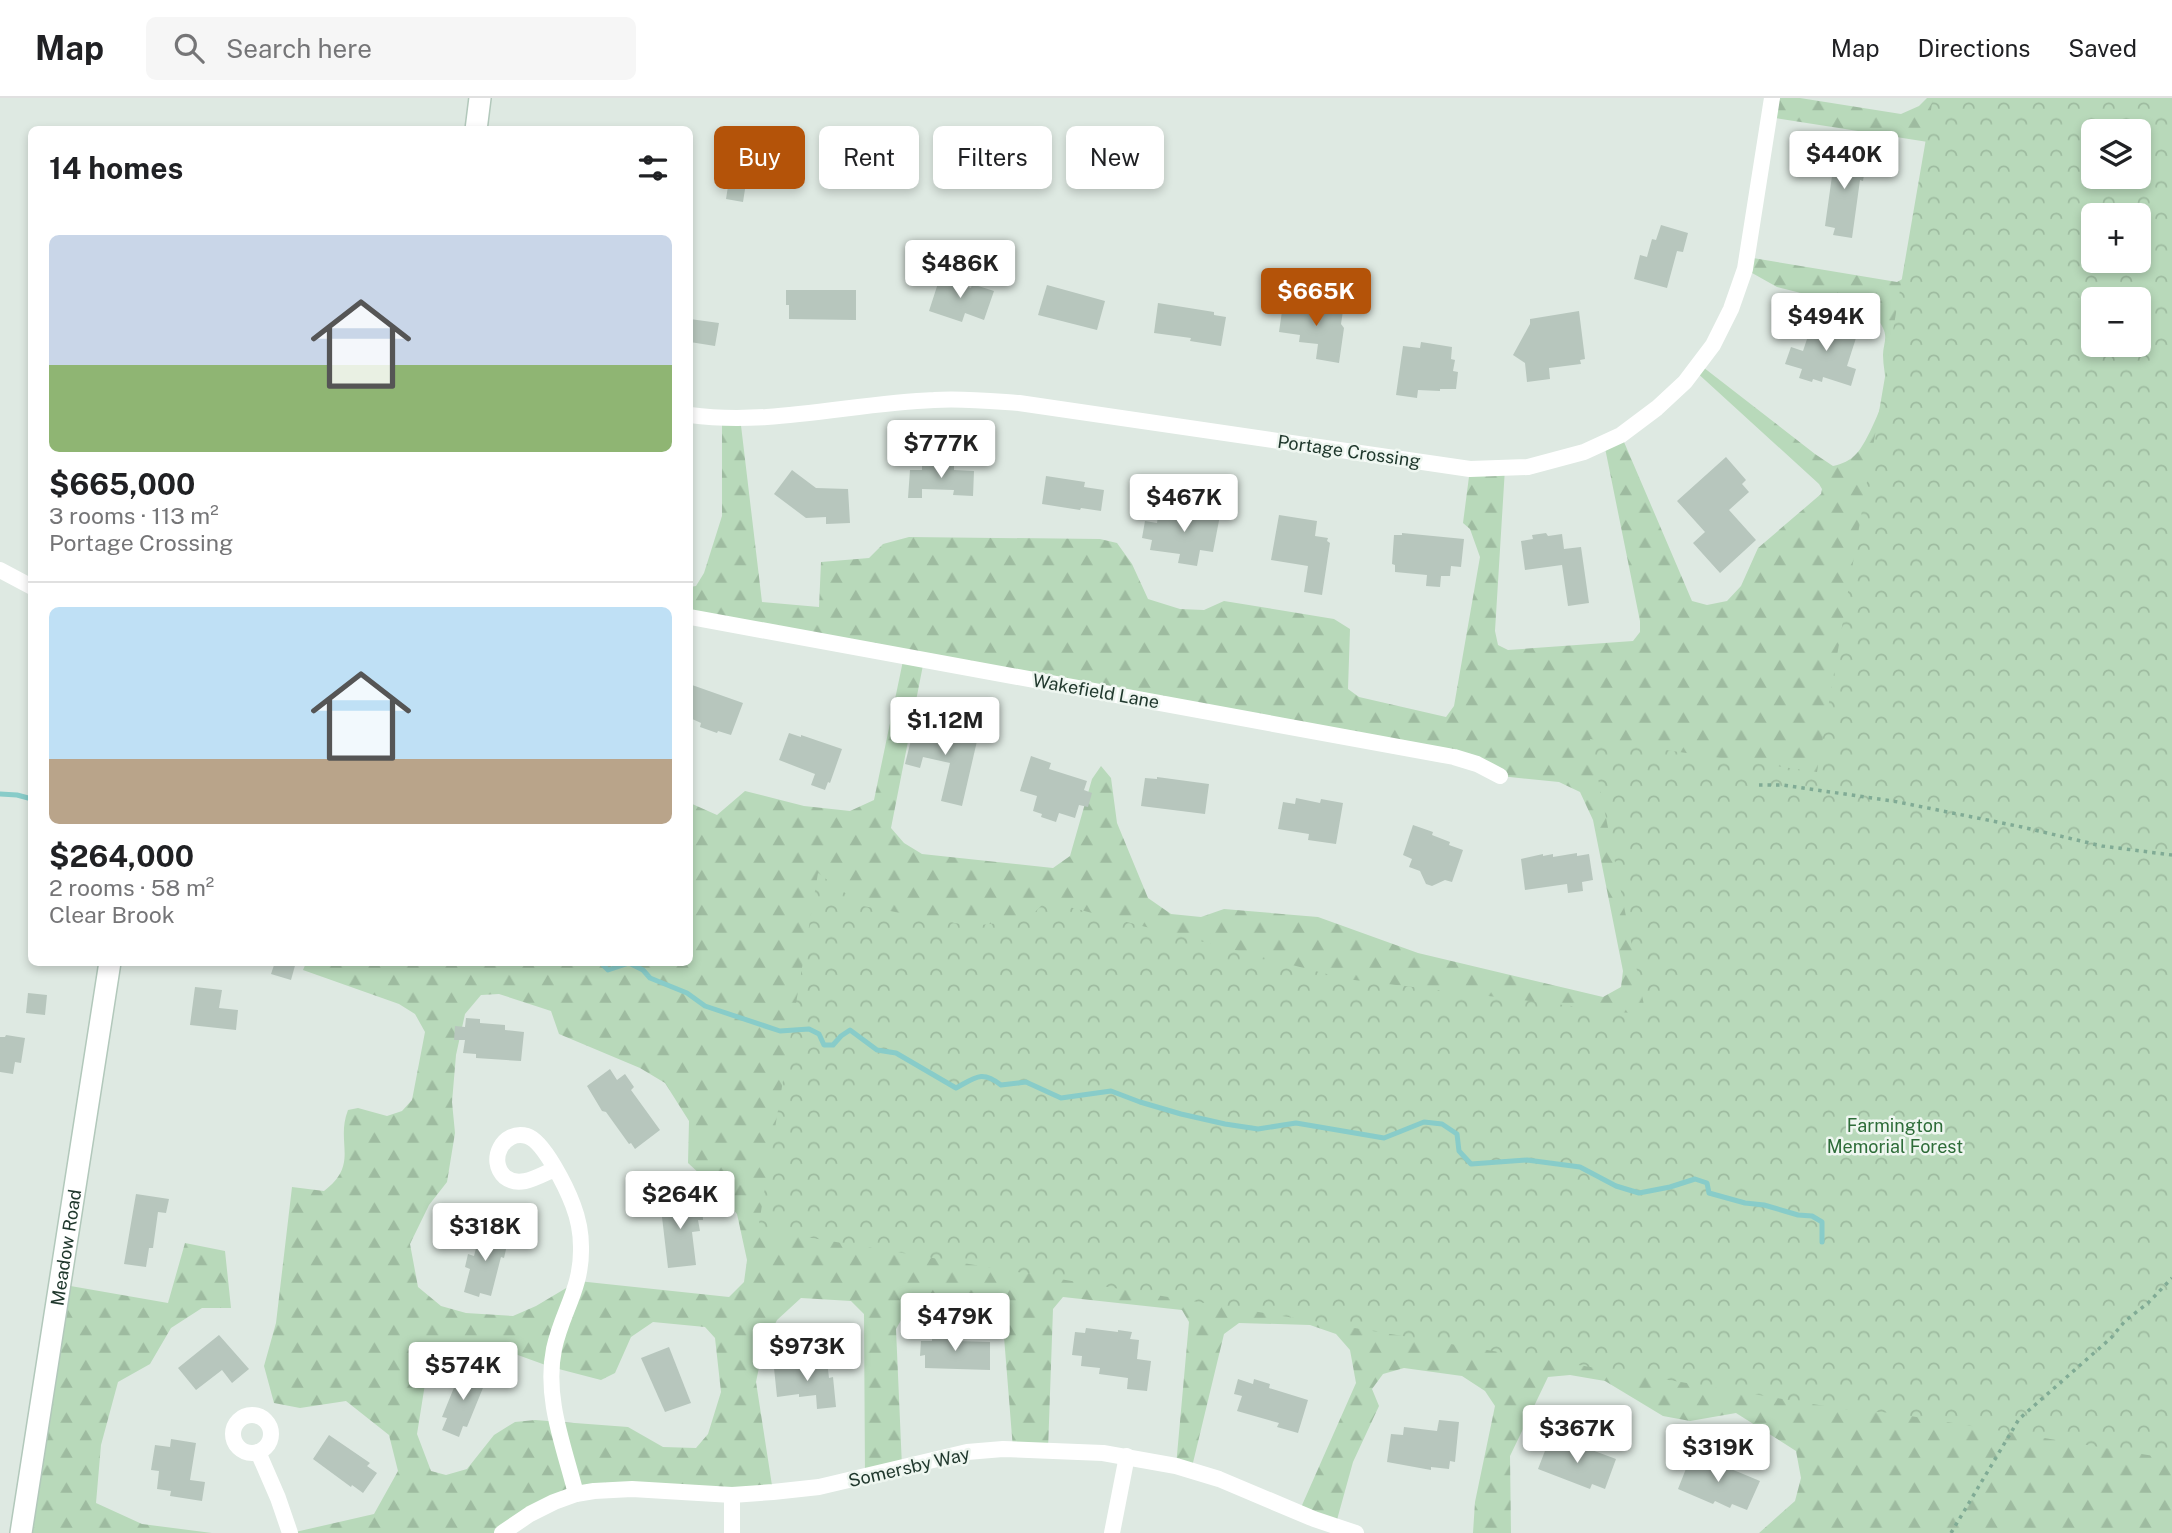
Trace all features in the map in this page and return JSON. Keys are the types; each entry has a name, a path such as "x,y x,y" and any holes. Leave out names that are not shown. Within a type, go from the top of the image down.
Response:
{"street":[{"path":"476,126 480,98"},
{"name":"Portage Crossing","path":"693,415 780,416 933,400 975,400 1019,403 1470,469 1528,467 1584,452 1620,435 1657,408 1685,382 1713,345 1731,309 1745,268 1772,98"},
{"path":"0,570 28,585"},
{"name":"Wakefield Lane","path":"693,618 1454,757 1477,764 1500,776"},
{"name":"Meadow Road","path":"20,1533 109,966"},
{"path":"555,1169 574,1207 581,1245 578,1281 555,1345 551,1367 553,1406 576,1494"},
{"name":"Somersby Way","path":"502,1533 530,1514 576,1494 605,1489 732,1494 819,1487 967,1452 1003,1449 1127,1456 1176,1466 1219,1479 1314,1519 1356,1533"},
{"path":"258,1452 290,1533"},
{"path":"1112,1533 1127,1456"},
{"path":"732,1494 732,1533"}],"path":[{"path":"1759,785 1782,785 1893,801 2102,846 2172,855"},
{"path":"1951,1533 2019,1419 2112,1338 2125,1321 2148,1303 2172,1278"}],"green space":[{"name":"Farmington Memorial Forest","path":"1772,98 1800,98 1901,114 1919,106 1927,98 2172,98 2172,1533 1759,1533 1795,1501 1801,1478 1796,1451 1736,1413 1690,1421 1663,1416 1605,1381 1570,1375 1548,1377 1510,1456 1511,1533 1473,1533 1475,1502 1495,1406 1485,1391 1462,1376 1404,1368 1383,1374 1372,1389 1379,1406 1353,1462 1335,1527 1299,1512 1356,1383 1350,1350 1336,1334 1310,1325 1239,1323 1224,1334 1191,1471 1176,1466 1189,1322 1182,1310 1063,1297 1053,1309 1048,1450 1013,1449 1002,1312 988,1299 908,1308 896,1329 902,1467 865,1477 864,1314 851,1301 801,1298 777,1320 763,1348 756,1382 773,1492 594,1491 502,1533 291,1533 374,1514 398,1471 389,1435 346,1401 300,1408 274,1403 264,1366 276,1323 292,1187 324,1191 335,1181 344,1162 344,1133 348,1110 358,1108 387,1116 402,1111 412,1100 425,1032 415,1014 399,1004 303,970 305,966 693,966 693,804 717,815 745,791 804,806 850,811 874,800 904,656 693,618 693,586 704,573 722,516 722,417 740,417 762,602 819,607 821,562 869,558 883,544 909,537 1100,539 1117,543 1132,564 1148,599 1180,609 1204,610 1224,601 1334,619 1350,629 1348,689 1359,697 1446,717 1454,706 1480,557 1470,529 1463,523 1470,469 1505,468 1495,631 1498,645 1508,650 1633,641 1640,632 1604,443 1621,435 1692,601 1707,605 1727,601 1741,586 1758,548 1821,494 1822,489 1694,370 1699,364 1833,466 1843,463 1857,453 1879,412 1886,388 1883,355 1885,335 1875,317 1864,309 1777,287 1745,269 1747,257 1897,282 1910,275 1928,142 1769,117","holes":["924,660 1477,764 1500,776 1559,782 1580,792 1593,820 1623,971 1621,987 1603,997 1418,953 1318,917 1224,909 1201,917 1171,914 1148,898 1117,823 1111,778 1101,766 1092,779 1070,856 1053,868 922,854 904,843 891,828","499,994 551,1011 559,1034 640,1068 665,1083 689,1121 688,1163 716,1189 737,1214 747,1260 744,1282 729,1297 578,1281 513,1316 466,1313 441,1306 418,1287 410,1244 429,1205 447,1182 455,1133 452,1102 456,1055 465,1014 481,995","653,1322 705,1327 715,1338 721,1392 708,1434 696,1448 663,1447 628,1427 535,1420 515,1422 494,1435 467,1469 446,1475 431,1471 417,1434 425,1384 438,1348 482,1342 551,1367 601,1380 615,1373 631,1337"]},
{"name":"Farmington Memorial Forest","path":"1933,98 2172,98 2172,1459 1892,1413 1843,1409 758,1229 818,873 863,906 971,926 1027,920 1046,901 1346,979 1646,1015 1590,739 1817,772"},
{"path":"185,1243 225,1251 231,1308 202,1308 171,1328 150,1364 118,1382 101,1445 96,1503 142,1524 212,1533 21,1533 59,1284 168,1303"}],"building":[{"path":"1831,151 1867,156 1863,181 1860,180 1852,238 1833,235 1835,228 1825,226 1832,176 1827,176"},
{"path":"728,189 745,189 743,202 726,199"},
{"path":"1661,225 1688,233 1683,252 1677,251 1667,288 1634,279 1640,255 1647,257 1652,239 1656,240"},
{"path":"940,277 971,288 972,284 994,291 984,320 965,313 962,322 929,311"},
{"path":"1047,285 1105,301 1097,330 1038,315"},
{"path":"786,290 856,290 856,320 789,319"},
{"path":"1326,301 1344,304 1339,363 1316,359 1318,344 1299,342 1300,335 1279,332 1283,304 1324,310"},
{"path":"1158,303 1214,312 1214,315 1226,317 1221,346 1190,341 1191,338 1154,333"},
{"path":"1579,311 1585,359 1580,360 1581,364 1549,368 1550,379 1527,382 1525,363 1513,355 1530,324 1530,319"},
{"path":"1831,317 1852,324 1849,335 1856,338 1847,366 1856,369 1851,386 1823,377 1822,382 1799,378 1802,369 1785,364 1791,347 1803,351 1813,321 1828,326"},
{"path":"693,319 719,323 715,346 693,342"},
{"path":"1421,342 1452,347 1451,359 1455,360 1453,371 1458,372 1456,389 1418,390 1417,398 1396,395 1403,346 1420,348"},
{"path":"1726,457 1746,480 1742,484 1749,492 1729,510 1756,540 1720,573 1693,543 1705,532 1677,501"},
{"path":"922,464 954,465 954,470 974,471 973,496 953,495 954,490 922,489 922,498 908,498 910,470 922,470"},
{"path":"792,470 816,488 848,489 850,523 826,524 826,517 806,518 774,494"},
{"path":"1046,476 1085,482 1084,487 1104,490 1101,511 1042,504"},
{"path":"1198,507 1221,510 1213,552 1200,550 1197,566 1178,563 1180,554 1150,550 1152,540 1142,538 1145,521 1157,523 1158,516 1169,517 1170,511 1197,515"},
{"path":"1279,515 1317,521 1315,536 1328,538 1330,543 1322,595 1304,592 1308,566 1271,560"},
{"path":"1402,533 1464,539 1461,567 1451,566 1450,576 1441,576 1440,587 1426,586 1427,575 1395,572 1395,565 1392,564 1394,535"},
{"path":"1546,533 1548,536 1562,534 1564,549 1581,547 1589,603 1568,606 1562,565 1525,570 1521,541 1533,539 1532,535"},
{"path":"693,685 743,703 731,735 700,727 701,723 693,719"},
{"path":"927,725 952,728 964,733 963,738 977,741 962,806 941,801 950,763 923,757 920,768 905,764 914,728 926,730"},
{"path":"789,733 842,749 825,790 811,785 815,774 779,760"},
{"path":"1031,756 1051,763 1049,769 1087,781 1084,790 1092,793 1088,807 1079,805 1075,818 1059,813 1056,822 1033,811 1037,796 1020,791"},
{"path":"1157,777 1209,784 1205,814 1141,806 1145,778"},
{"path":"1296,798 1320,803 1321,799 1343,803 1336,844 1308,840 1309,834 1278,829 1283,802 1295,804"},
{"path":"1413,825 1433,832 1432,835 1463,850 1452,882 1445,880 1432,886 1426,884 1420,871 1409,867 1412,859 1403,855"},
{"path":"1577,853 1577,856 1589,854 1593,880 1582,882 1583,891 1568,893 1567,884 1525,890 1521,859 1543,854 1553,854 1553,857"},
{"path":"274,966 295,966 291,980 271,974"},
{"path":"195,987 222,990 219,1008 238,1010 236,1030 190,1025"},
{"path":"28,993 47,995 45,1015 26,1013"},
{"path":"466,1018 480,1019 480,1023 505,1025 505,1030 524,1032 521,1061 476,1058 476,1054 463,1053 465,1040 454,1040 455,1026 465,1027"},
{"path":"6,1035 25,1038 21,1063 15,1062 13,1074 0,1072 0,1037"},
{"path":"610,1069 617,1080 625,1074 634,1087 631,1090 660,1130 635,1149 606,1112 602,1111 587,1086"},
{"path":"136,1194 169,1199 166,1213 158,1212 153,1248 149,1248 146,1267 124,1264"},
{"path":"688,1197 689,1207 702,1206 703,1220 698,1220 700,1231 692,1232 696,1265 668,1268 660,1200"},
{"path":"481,1229 509,1236 491,1296 480,1293 479,1297 464,1292 470,1269 465,1267 468,1254 474,1256"},
{"path":"1086,1328 1132,1332 1130,1339 1139,1340 1137,1359 1151,1361 1147,1391 1127,1389 1128,1378 1099,1374 1100,1368 1081,1366 1082,1356 1072,1355 1075,1332 1085,1333"},
{"path":"932,1332 948,1332 948,1337 955,1337 956,1341 990,1342 990,1370 925,1368 925,1355 920,1356 921,1341 932,1341"},
{"path":"219,1335 249,1369 232,1383 222,1370 196,1390 178,1368"},
{"path":"669,1347 691,1403 665,1412 641,1358"},
{"path":"827,1361 829,1378 833,1377 836,1407 817,1409 816,1395 777,1397 774,1368"},
{"path":"462,1368 487,1378 467,1427 463,1426 459,1437 442,1430 447,1418 442,1417"},
{"path":"1238,1379 1253,1384 1254,1379 1270,1384 1269,1388 1308,1400 1298,1433 1277,1427 1279,1423 1237,1411 1242,1396 1234,1394"},
{"path":"1439,1420 1459,1422 1455,1462 1450,1461 1449,1469 1431,1467 1431,1470 1387,1462 1391,1434 1403,1435 1404,1427 1437,1431"},
{"path":"329,1435 370,1463 367,1466 377,1473 363,1493 313,1459"},
{"path":"171,1439 196,1443 190,1480 205,1482 202,1501 170,1496 171,1491 157,1489 159,1471 151,1470 155,1445 170,1447"},
{"path":"1562,1439 1616,1459 1605,1489 1592,1484 1590,1489 1538,1469 1548,1443 1559,1447"},
{"path":"1699,1458 1760,1481 1747,1510 1732,1504 1730,1508 1715,1501 1713,1504 1678,1489 1689,1461 1696,1464"}],"waterway":[{"path":"0,794 28,798"},
{"path":"604,966 608,970 620,966"},
{"path":"635,966 650,978 687,993 705,1006 780,1031 809,1029 819,1034 824,1045 833,1045 850,1030 877,1050 896,1053 956,1088 974,1078 984,1076 1001,1085 1026,1082 1061,1098 1111,1091 1181,1114 1258,1129 1296,1123 1384,1138 1424,1122 1442,1124 1457,1134 1459,1151 1471,1164 1527,1160 1580,1167 1616,1186 1639,1193 1695,1179 1707,1183 1709,1193 1812,1216 1822,1222 1822,1242"}]}
